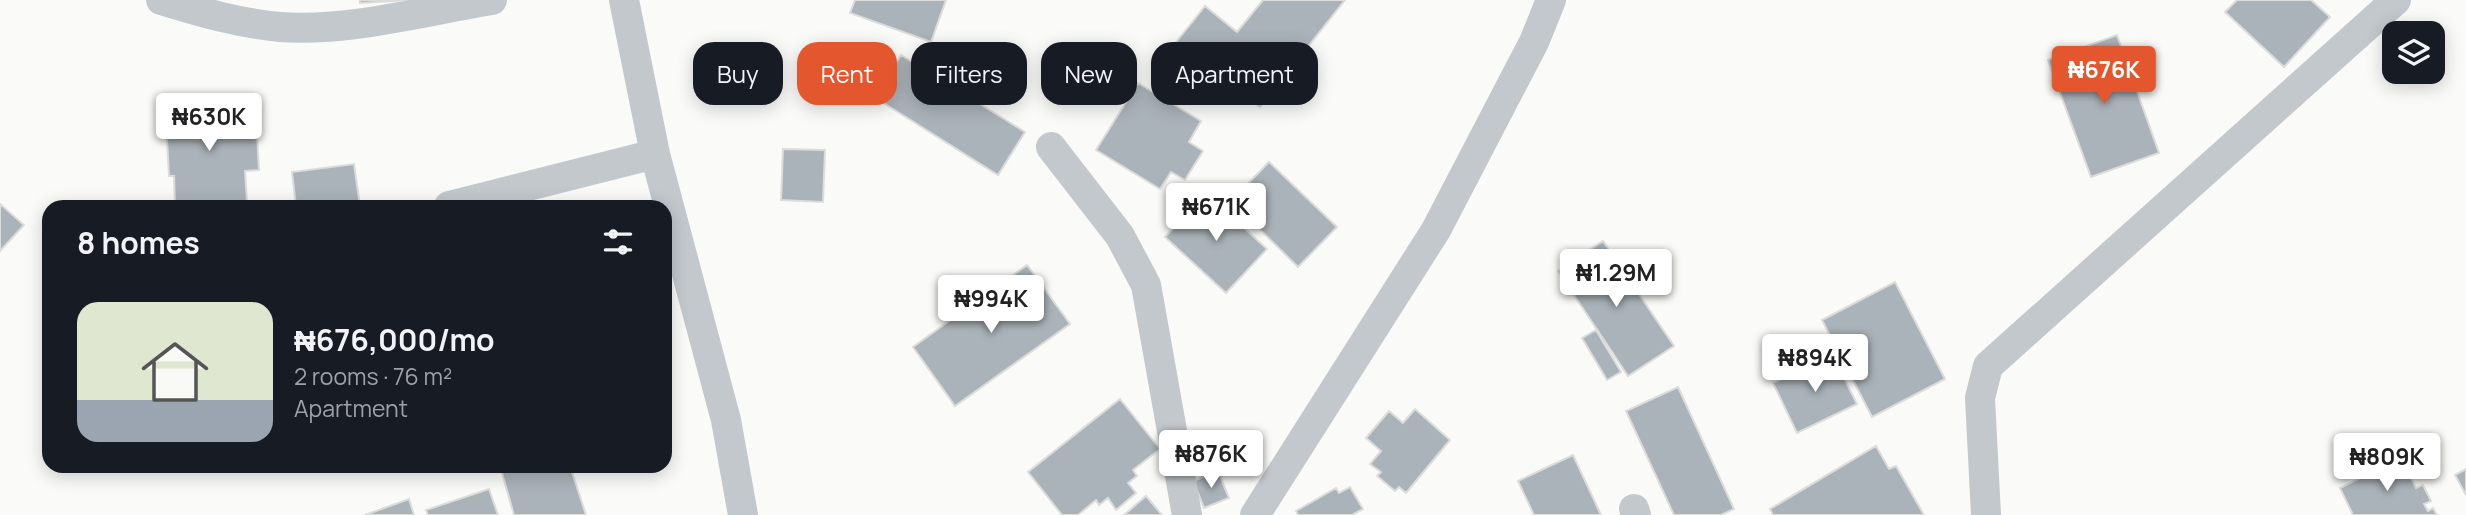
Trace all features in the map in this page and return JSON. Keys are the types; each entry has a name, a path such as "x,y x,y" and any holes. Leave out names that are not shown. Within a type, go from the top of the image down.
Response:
{"street":[{"path":"161,0 221,19 282,27 334,25 492,0"},
{"path":"622,0 654,154 666,200"},
{"path":"1255,515 1436,230 1534,42 1551,0"},
{"path":"1986,515 1980,398 1988,366 2396,0"},
{"path":"1051,147 1120,236 1146,285 1187,515"},
{"path":"473,200 654,154"},
{"path":"672,220 726,420 743,515"}],"building":[{"path":"360,0 410,0 360,3"},
{"path":"855,0 946,0 931,42 850,13"},
{"path":"1263,0 1345,0 1312,42 1176,42 1205,6 1237,32"},
{"path":"2237,0 2311,0 2330,17 2284,67 2225,12"},
{"path":"2117,35 2159,153 2091,177 2048,60"},
{"path":"901,55 911,61 911,105 982,105 1025,132 998,175 887,105 897,105 897,61"},
{"path":"1137,85 1151,91 1151,105 1174,105 1201,121 1189,142 1203,151 1185,180 1171,172 1160,189 1096,150 1124,105 1137,105"},
{"path":"234,100 236,134 257,133 259,170 245,171 247,200 175,200 174,176 169,176 165,104"},
{"path":"783,149 825,150 823,202 781,200"},
{"path":"1269,162 1337,227 1298,267 1231,201"},
{"path":"354,164 359,200 295,200 292,172"},
{"path":"1206,193 1267,249 1226,293 1165,237"},
{"path":"0,204 24,225 0,251"},
{"path":"1603,241 1674,346 1628,376 1558,271"},
{"path":"1027,265 1070,324 955,406 913,347"},
{"path":"1895,282 1945,379 1872,417 1822,320"},
{"path":"1596,330 1621,372 1607,380 1582,338"},
{"path":"1832,354 1857,404 1797,433 1773,383"},
{"path":"1678,387 1734,509 1721,515 1674,515 1626,411"},
{"path":"1120,399 1160,449 1133,470 1137,476 1128,483 1136,493 1116,510 1108,498 1099,505 1096,500 1078,515 1062,515 1028,472"},
{"path":"1415,409 1450,440 1406,493 1399,487 1395,491 1377,476 1381,472 1370,464 1381,451 1366,438 1389,411 1403,423"},
{"path":"1876,446 1889,469 1896,466 1924,515 1773,515 1770,509"},
{"path":"1573,455 1601,515 1534,515 1518,481"},
{"path":"2401,458 2416,488 2423,485 2431,501 2424,504 2428,511 2433,508 2437,515 2353,515 2340,488"},
{"path":"2466,469 2466,495 2455,475"},
{"path":"1218,471 1229,498 1204,508 1193,481"},
{"path":"502,473 572,473 586,515 514,515"},
{"path":"1350,487 1363,509 1352,515 1298,515 1296,511 1336,488 1339,493"},
{"path":"489,489 498,515 428,515 426,510"},
{"path":"1146,496 1162,515 1124,515"},
{"path":"409,499 414,515 365,515"}]}
